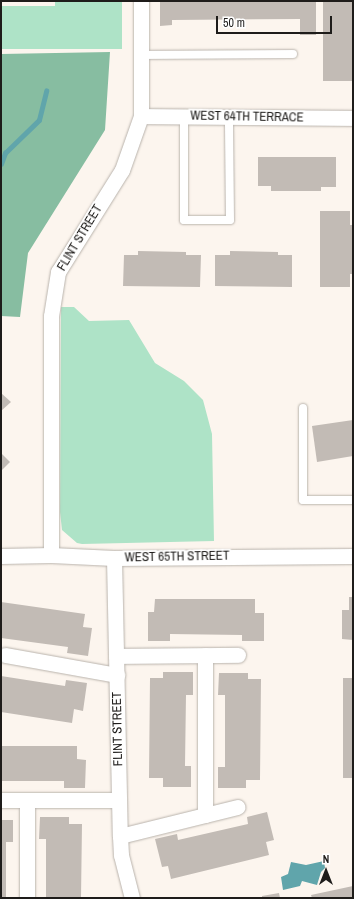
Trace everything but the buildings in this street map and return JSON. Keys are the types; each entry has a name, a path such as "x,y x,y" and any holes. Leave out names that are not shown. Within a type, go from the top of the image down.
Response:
{"street":[{"name":"FLINT STREET","path":"51,555 51,316 58,272 122,170 141,116 141,1"},
{"name":"WEST 64TH TERRACE","path":"141,116 353,118"},
{"name":"WEST 65TH STREET","path":"1,556 51,555 114,558 353,556"},
{"name":"FLINT STREET","path":"114,558 121,855 132,898"},
{"path":"5,655 116,675"},
{"path":"205,655 206,814"},
{"path":"116,656 238,655"},
{"path":"1,800 119,800"},
{"path":"27,800 27,898"},
{"path":"120,836 237,807"}],"lane":[{"path":"141,55 293,54"},
{"path":"184,116 184,220 230,220 229,116"},
{"path":"303,408 303,500 353,500"}],"green space":[{"path":"55,1 122,1 122,49 1,49 1,6 55,6"},
{"path":"110,52 105,130 28,253 20,317 1,316 1,54"},
{"path":"61,307 74,307 89,321 129,320 155,363 184,381 203,400 212,434 214,541 82,544 77,543 62,530 60,512"}],"water":[{"path":"324,861 325,868 321,872 317,885 302,881 300,886 283,890 281,877 288,874 291,862 306,865"}],"waterway":[{"path":"1,164 5,153 39,120 46,91"}]}
